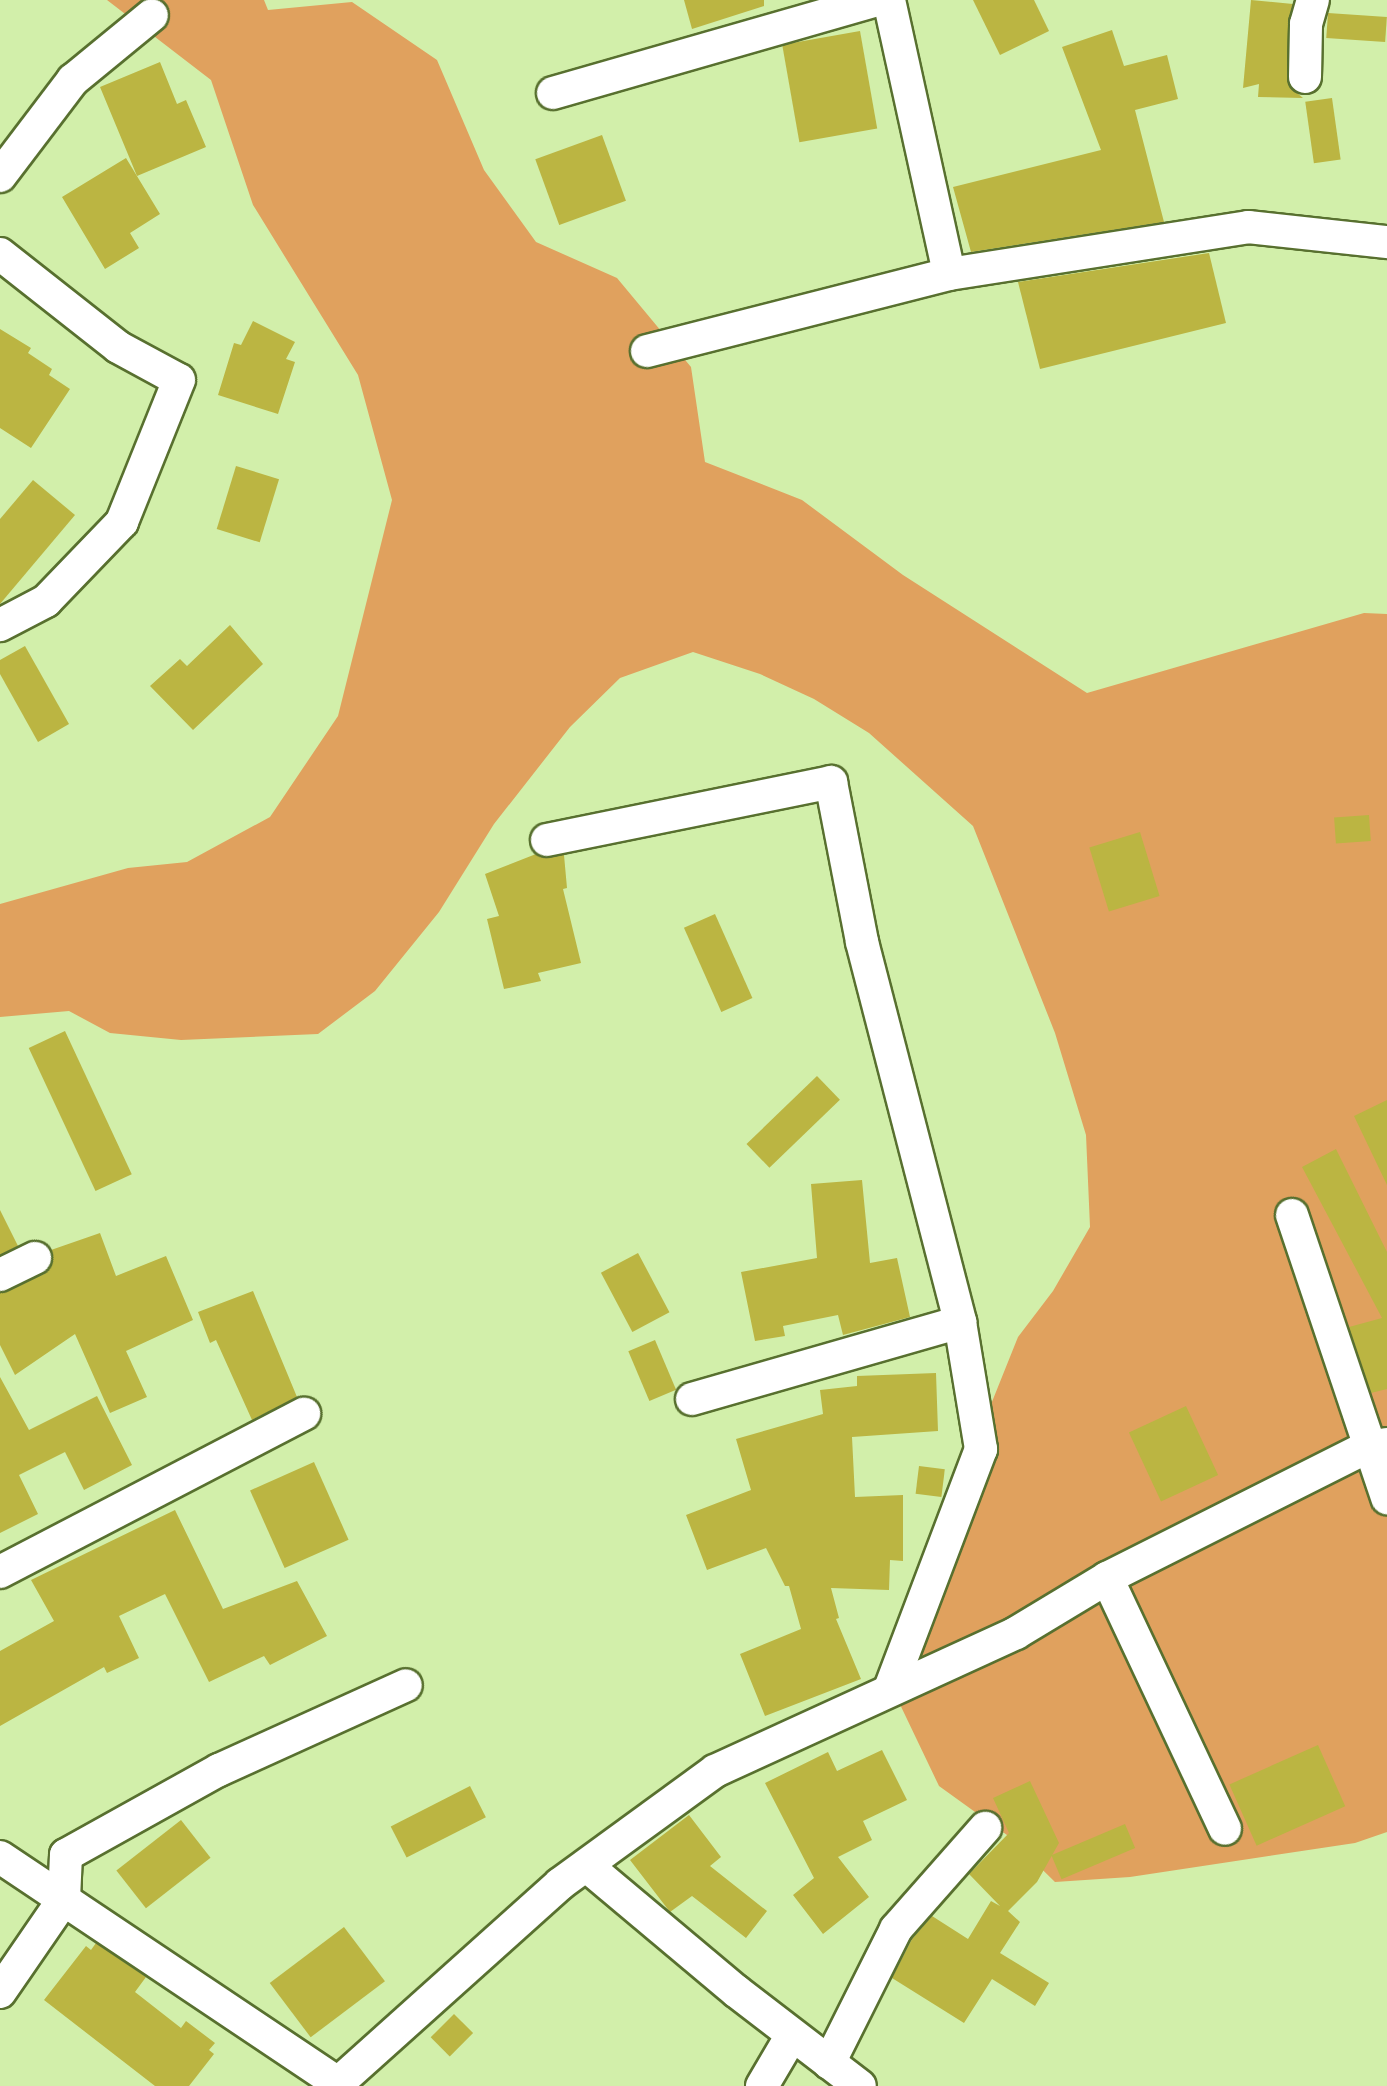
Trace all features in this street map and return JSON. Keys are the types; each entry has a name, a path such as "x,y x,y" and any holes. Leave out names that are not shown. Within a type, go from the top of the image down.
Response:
{"street":[{"path":"553,93 877,0"},
{"path":"889,0 949,274"},
{"path":"1305,77 1306,24 1312,0"},
{"path":"0,176 73,80 152,15"},
{"path":"647,351 949,274 1248,227 1387,242"},
{"path":"0,254 118,347 179,380 122,522 46,601 0,625"},
{"path":"547,840 831,782 862,942 960,1322 981,1449 890,1688"},
{"path":"1292,1215 1378,1446 1387,1498"},
{"path":"0,1275 35,1258"},
{"path":"692,1399 960,1322"},
{"path":"0,1572 304,1414"},
{"path":"0,1857 336,2084 560,1884 716,1771 890,1688 1016,1633 1107,1578 1378,1446"},
{"path":"1107,1578 1225,1829"},
{"path":"0,1992 64,1899 66,1855 219,1770 406,1685"},
{"path":"829,2063 896,1929 985,1828"},
{"path":"587,1866 792,2035 860,2086"},
{"path":"762,2086 792,2035"}],"shaded area":[{"path":"107,0 264,0 268,10 352,2 437,60 484,170 536,242 617,278 691,367 705,462 802,500 903,575 1087,693 1364,613 1387,614 1387,1832 1355,1843 1130,1877 1055,1882 1007,1835 939,1786 884,1671 1018,1337 1053,1291 1090,1227 1086,1135 1055,1033 973,826 869,733 814,699 760,674 693,652 620,678 570,727 494,824 439,912 375,991 318,1034 181,1040 110,1033 69,1011 0,1017 0,904 128,868 187,862 270,817 338,716 392,500 358,375 253,205 211,80"}],"building":[{"path":"684,0 764,0 764,6 692,29"},
{"path":"973,0 1034,0 1049,31 1000,55"},
{"path":"1251,0 1293,4 1287,77 1289,86 1303,98 1258,97 1259,84 1243,88"},
{"path":"1328,13 1387,17 1385,42 1326,38"},
{"path":"1112,30 1124,66 1167,55 1178,99 1135,110 1164,222 971,252 953,187 1101,150 1062,47"},
{"path":"860,31 877,128 799,142 782,45"},
{"path":"160,62 177,104 186,100 206,147 137,176 100,87"},
{"path":"1332,98 1341,159 1314,163 1305,102"},
{"path":"602,135 626,201 559,225 535,159"},
{"path":"126,158 160,214 130,233 139,248 105,269 62,197"},
{"path":"1209,253 1226,323 1040,369 1018,282"},
{"path":"253,321 295,342 286,359 295,362 278,414 218,395 234,343 241,345"},
{"path":"0,329 31,348 28,353 52,369 49,375 70,389 31,448 0,428"},
{"path":"236,466 279,479 260,542 217,529"},
{"path":"33,480 75,515 0,604 0,519"},
{"path":"230,625 263,664 193,730 150,686 180,659 187,666"},
{"path":"25,646 69,724 38,742 0,674 0,660"},
{"path":"1369,815 1371,841 1336,843 1334,817"},
{"path":"1140,832 1160,896 1109,912 1089,847"},
{"path":"536,854 564,855 567,888 563,889 581,963 538,973 541,981 504,989 487,919 499,916 485,874"},
{"path":"715,914 752,998 721,1012 684,928"},
{"path":"65,1031 132,1174 96,1191 29,1048"},
{"path":"817,1076 840,1100 769,1168 747,1144"},
{"path":"1387,1100 1387,1185 1354,1116"},
{"path":"1336,1149 1387,1252 1387,1389 1371,1393 1349,1327 1382,1318 1302,1167"},
{"path":"862,1180 870,1263 897,1258 910,1317 843,1335 838,1315 783,1326 785,1336 755,1341 741,1272 817,1258 811,1184"},
{"path":"0,1210 18,1246 0,1255"},
{"path":"100,1233 116,1276 166,1256 193,1320 126,1351 147,1397 110,1413 75,1334 15,1375 0,1345 0,1293 44,1274 53,1260 51,1250"},
{"path":"638,1253 669,1312 632,1332 601,1273"},
{"path":"253,1291 297,1397 252,1420 216,1340 210,1343 198,1312"},
{"path":"655,1340 676,1390 649,1401 628,1351"},
{"path":"936,1373 938,1431 852,1437 855,1497 903,1495 903,1561 890,1560 889,1590 831,1588 839,1618 836,1619 861,1679 765,1716 740,1654 801,1629 789,1586 785,1586 766,1548 707,1570 686,1515 751,1490 736,1439 823,1414 820,1390 857,1386 857,1376"},
{"path":"0,1377 29,1430 97,1396 132,1465 84,1490 65,1452 19,1475 38,1514 0,1533"},
{"path":"1186,1406 1218,1475 1161,1502 1129,1433"},
{"path":"314,1462 349,1540 285,1568 250,1490"},
{"path":"919,1466 945,1469 941,1497 916,1494"},
{"path":"175,1510 223,1609 297,1581 327,1636 270,1665 264,1656 209,1682 165,1594 119,1616 139,1658 107,1673 104,1667 0,1726 0,1651 54,1621 31,1580"},
{"path":"1318,1745 1345,1806 1257,1846 1229,1784"},
{"path":"882,1750 907,1800 863,1821 872,1840 838,1857 869,1897 823,1934 793,1895 814,1878 765,1783 828,1752 837,1771"},
{"path":"1030,1781 1059,1843 1037,1882 1008,1911 1020,1922 1000,1953 1049,1983 1035,2006 992,1979 964,2023 892,1978 912,1939 932,1916 968,1939 991,1901 1000,1906 969,1874 1009,1833 993,1798"},
{"path":"470,1786 486,1817 407,1858 391,1826"},
{"path":"689,1815 721,1857 710,1866 767,1911 746,1938 692,1896 670,1912 630,1860"},
{"path":"181,1820 211,1858 146,1908 116,1870"},
{"path":"1125,1824 1135,1848 1062,1879 1051,1855"},
{"path":"344,1927 385,1981 311,2037 270,1983"},
{"path":"96,1943 146,1977 135,1992 181,2028 186,2021 215,2043 209,2050 214,2054 189,2086 155,2086 44,2000 86,1946 91,1950"},
{"path":"454,2014 473,2033 450,2056 431,2037"}]}
